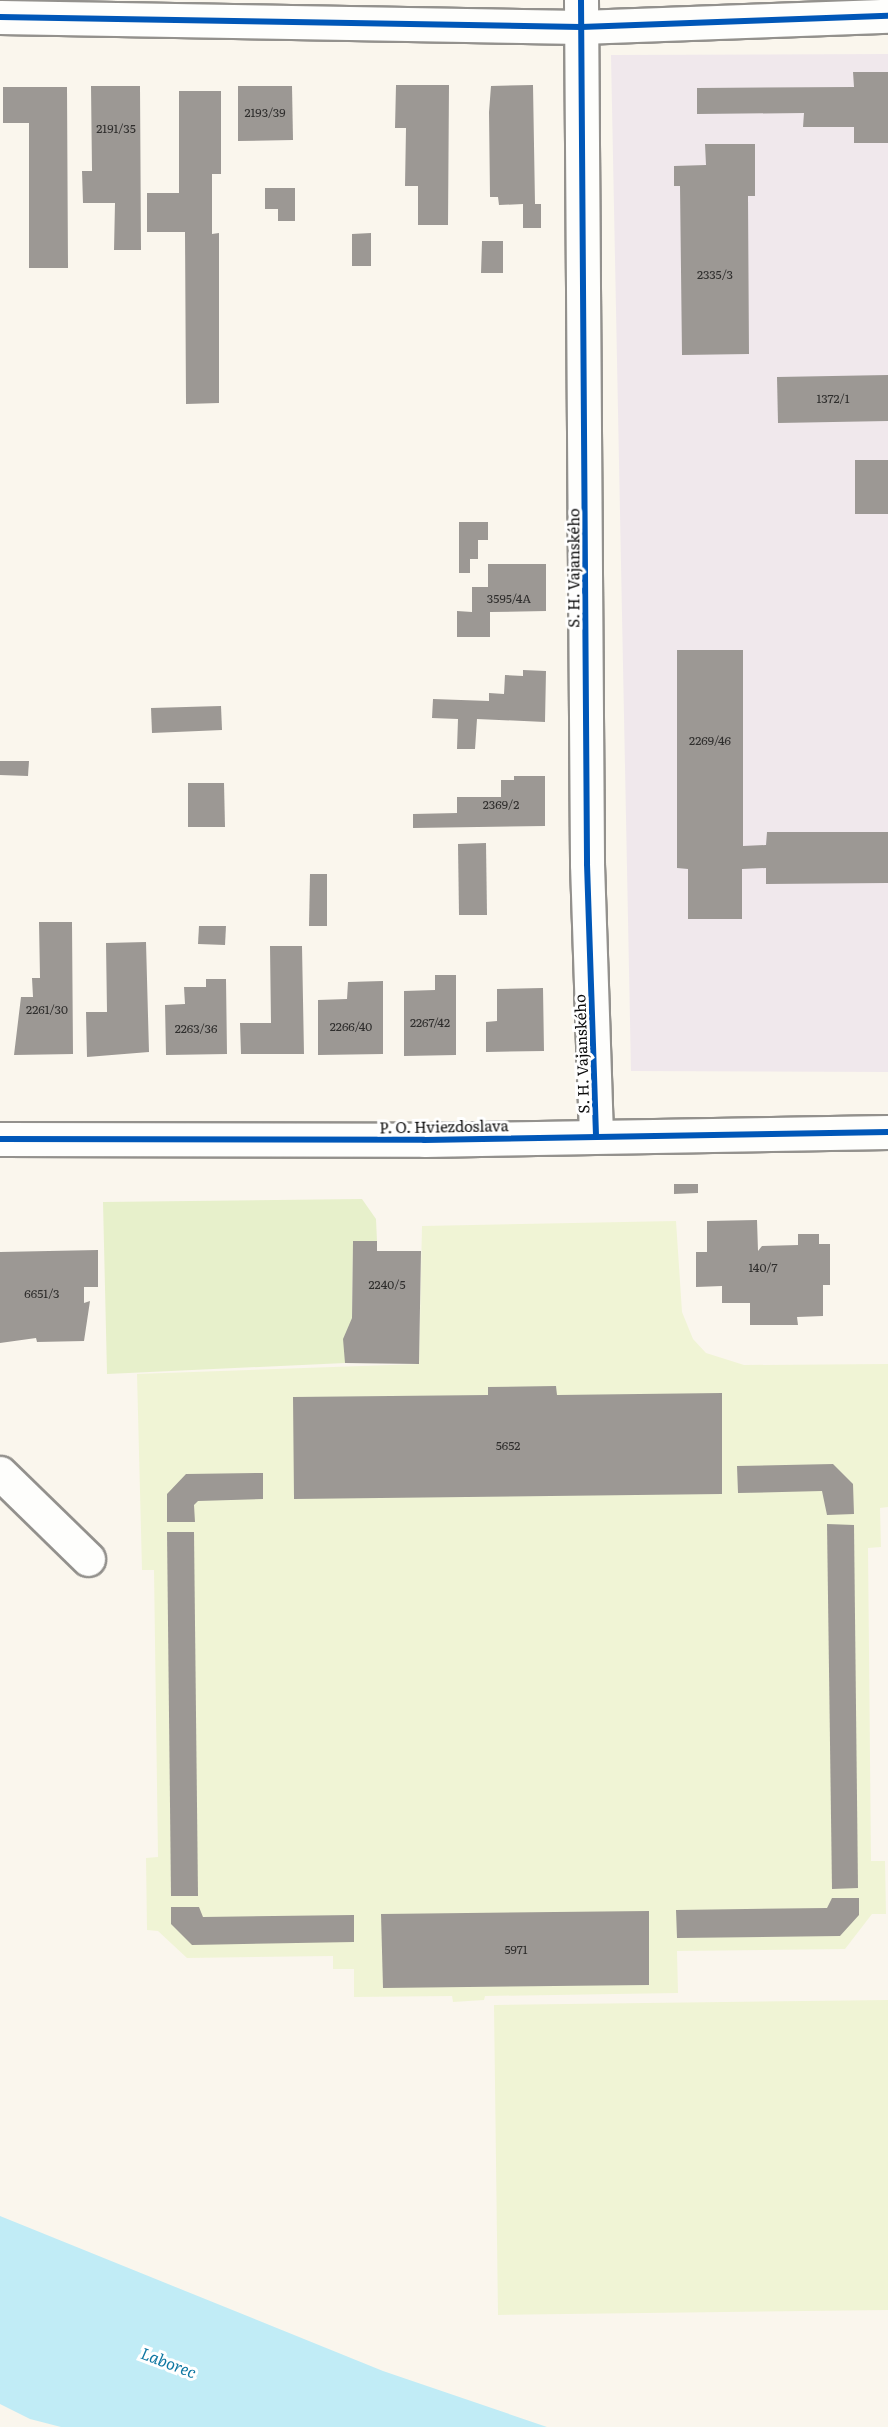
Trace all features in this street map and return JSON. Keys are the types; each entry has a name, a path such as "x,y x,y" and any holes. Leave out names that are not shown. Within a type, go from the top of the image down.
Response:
{"street":[{"path":"0,17 581,13 888,16"},
{"name":"S. H. Vajanského","path":"581,13 587,853 596,1135"},
{"name":"P. O. Hviezdoslava","path":"0,1139 888,1132"},
{"path":"0,1473 88,1559"}],"shaded area":[{"path":"888,54 888,1072 631,1071 611,55"}],"green space":[{"path":"362,1199 376,1219 377,1241 353,1242 352,1318 345,1363 107,1374 103,1202"},
{"path":"676,1221 682,1312 693,1339 706,1353 744,1365 888,1364 888,1507 880,1508 881,1547 868,1548 871,1861 885,1861 886,1914 872,1914 845,1949 677,1951 678,1993 485,1996 484,2000 453,2002 452,1996 354,1997 354,1969 333,1969 333,1956 187,1958 158,1931 147,1930 146,1858 158,1857 154,1570 142,1570 137,1374 419,1364 422,1226"},
{"path":"888,2000 888,2310 498,2315 494,2005"}],"water":[{"name":"Laborec","path":"0,2216 383,2371 547,2427 61,2427 30,2419 0,2404"}],"building":[{"path":"853,72 888,72 888,143 854,143 854,127 803,127 804,113 697,114 697,88 854,87"},
{"path":"396,85 449,85 448,225 418,225 418,186 405,186 406,128 395,128"},
{"path":"533,85 535,204 541,204 541,228 523,228 523,204 499,205 498,197 490,197 489,112 491,86"},
{"path":"91,86 140,86 141,250 114,250 115,203 83,203 82,171 92,171"},
{"path":"238,86 292,86 293,140 238,141"},
{"path":"3,87 67,87 68,268 29,268 29,123 3,123"},
{"path":"179,91 221,91 221,174 212,174 212,234 219,233 219,403 186,404 185,232 147,232 147,193 179,193"},
{"path":"705,144 755,144 755,196 748,196 749,354 682,355 680,186 674,186 674,166 706,165"},
{"path":"265,188 295,188 295,221 278,221 278,209 265,209"},
{"path":"371,233 371,266 352,266 352,234"},
{"path":"482,241 503,241 503,273 481,273"},
{"path":"888,375 888,421 778,423 777,377"},
{"path":"855,460 888,460 888,514 855,514"},
{"path":"459,522 488,522 488,540 478,540 478,559 470,559 470,573 459,573"},
{"path":"488,564 546,564 546,611 490,612 490,637 457,637 457,611 472,612 472,587 488,587"},
{"path":"677,650 743,650 743,846 766,845 767,832 888,832 888,883 766,884 766,868 742,869 742,919 688,919 688,869 677,868"},
{"path":"523,670 546,671 545,722 477,719 475,749 457,749 458,719 432,718 433,699 489,701 489,693 504,694 505,675 523,676"},
{"path":"221,706 222,730 152,733 151,708"},
{"path":"0,761 29,761 28,776 0,775"},
{"path":"514,776 545,776 545,826 413,828 413,814 457,813 457,797 501,797 501,780 514,780"},
{"path":"188,783 224,783 225,827 188,827"},
{"path":"486,843 487,915 459,915 458,844"},
{"path":"310,874 327,874 327,926 309,926"},
{"path":"39,922 72,922 73,1054 14,1055 21,997 33,997 32,978 40,978"},
{"path":"199,926 226,926 225,945 198,944"},
{"path":"146,942 149,1052 87,1057 86,1012 107,1012 106,943"},
{"path":"270,946 302,946 304,1054 241,1054 240,1023 271,1023"},
{"path":"435,975 456,975 456,1055 404,1056 404,991 435,990"},
{"path":"206,979 226,979 227,1054 166,1055 165,1005 185,1004 184,987 206,987"},
{"path":"383,981 383,1054 318,1055 318,1000 347,999 348,982"},
{"path":"543,988 544,1051 486,1052 486,1022 497,1021 497,989"},
{"path":"674,1184 698,1184 698,1193 674,1194"},
{"path":"757,1220 758,1251 762,1246 798,1245 798,1234 819,1234 819,1244 830,1244 830,1285 823,1285 823,1316 797,1317 798,1325 750,1325 750,1303 722,1303 722,1286 696,1287 696,1252 707,1252 707,1221"},
{"path":"353,1241 377,1241 377,1251 421,1251 419,1364 345,1363 343,1339 352,1318"},
{"path":"98,1250 98,1287 84,1287 84,1303 90,1301 84,1341 37,1342 36,1338 0,1343 0,1252"},
{"path":"556,1386 557,1395 722,1393 722,1494 294,1499 293,1397 488,1395 488,1387"},
{"path":"833,1464 853,1484 854,1514 827,1515 822,1491 738,1493 737,1466"},
{"path":"263,1473 263,1499 198,1501 194,1505 195,1522 167,1522 167,1494 186,1474"},
{"path":"827,1524 854,1525 858,1888 832,1889"},
{"path":"167,1532 194,1532 198,1896 171,1896"},
{"path":"832,1898 859,1898 859,1915 840,1936 677,1938 676,1910 827,1908"},
{"path":"171,1907 199,1907 203,1917 354,1915 354,1942 192,1945 171,1924"},
{"path":"649,1911 649,1985 383,1988 381,1914"}],"cycle path":[{"path":"581,0 587,864 596,1135"},
{"path":"0,17 581,27 888,16"},
{"path":"0,1139 424,1140 888,1132"}]}
